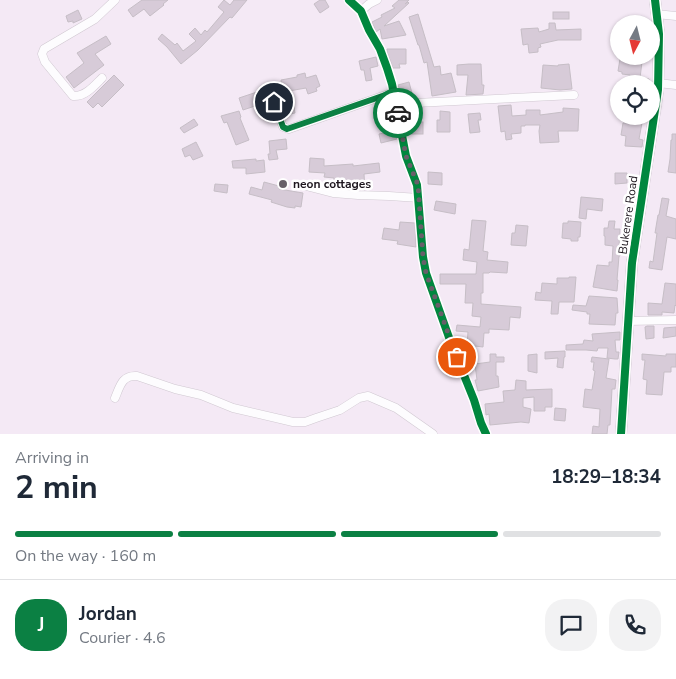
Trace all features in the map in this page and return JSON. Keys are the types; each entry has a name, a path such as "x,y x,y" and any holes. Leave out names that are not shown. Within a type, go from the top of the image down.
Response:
{"street":[{"path":"102,78 84,94 73,96 45,62 42,54 44,49 95,19 115,0"},
{"path":"349,0 361,11 380,49 387,68 394,92 406,156 418,185 423,257 429,282 486,434"},
{"path":"361,11 368,4 377,0"},
{"name":"Bukerere Road","path":"655,0 659,34 658,75"},
{"path":"656,14 676,16"},
{"path":"660,83 676,85"},
{"path":"274,102 283,127 288,129 394,92"},
{"path":"396,104 574,95"},
{"name":"Bukerere Road","path":"620,434 632,263 652,125"},
{"path":"302,185 333,193 358,196 419,198"},
{"path":"629,321 676,320"},
{"path":"115,398 124,379 137,376 175,389 201,395 232,408 292,422 305,422 340,410 359,398 368,396 396,408 432,434"}],"building":[{"path":"142,0 168,0 150,16 144,9 133,17 128,10"},
{"path":"224,0 230,5 234,0 247,0 232,18 230,17 198,50 181,64 158,39 162,34 175,45 177,43 183,51 196,41 189,34 195,28 201,35 205,30 207,32 224,12 218,7"},
{"path":"320,0 325,0 329,7 320,13 314,4"},
{"path":"399,0 409,0 405,4 409,3 384,26 399,21 406,35 382,39 380,29 376,32 372,22 395,8 392,6"},
{"path":"78,10 82,19 73,23 73,21 68,22 66,16"},
{"path":"553,12 569,12 569,19 553,19"},
{"path":"418,14 434,67 440,66 441,75 451,73 456,92 432,96 427,62 424,63 409,17"},
{"path":"549,23 555,23 556,30 581,29 581,40 558,40 540,44 541,47 538,48 538,52 529,53 528,44 523,45 521,29 538,28 539,32 549,29"},
{"path":"106,36 111,44 95,54 104,65 74,88 66,77 84,63 77,53"},
{"path":"387,49 406,49 406,64 399,64 400,68 393,68"},
{"path":"376,57 378,66 370,68 372,80 366,81 364,70 361,70 359,61"},
{"path":"481,64 482,85 484,85 483,94 466,95 468,75 457,75 457,65"},
{"path":"569,64 572,89 541,88 543,65 558,66"},
{"path":"619,65 642,65 640,75 622,74 622,72 618,71"},
{"path":"305,73 306,78 316,75 320,86 316,88 317,91 308,94 306,88 283,92 281,80 297,77 297,75"},
{"path":"114,75 124,85 102,107 98,103 93,108 87,102"},
{"path":"409,82 413,97 402,98 398,85"},
{"path":"257,92 261,104 243,110 239,98"},
{"path":"293,101 295,113 285,115 281,104"},
{"path":"511,105 512,116 526,115 526,110 540,110 540,115 563,112 563,108 579,109 578,131 558,131 559,142 540,143 540,125 525,125 521,126 521,133 511,134 512,139 506,140 505,131 501,132 498,106"},
{"path":"239,111 249,140 236,145 227,122 224,123 221,116"},
{"path":"440,111 450,112 450,132 437,132 437,120 440,120"},
{"path":"480,113 481,120 478,120 480,132 470,133 468,114"},
{"path":"194,119 198,125 184,133 180,128"},
{"path":"390,122 392,131 395,130 397,139 381,143 379,134 384,133 382,123"},
{"path":"412,122 423,122 423,134 412,134"},
{"path":"623,125 642,125 639,139 643,140 642,147 625,146 626,136 621,135"},
{"path":"672,134 676,134 676,173 668,172"},
{"path":"286,139 287,149 276,150 278,159 269,160 269,141"},
{"path":"196,142 203,156 193,160 190,155 185,157 182,149"},
{"path":"310,158 324,159 324,166 353,164 353,166 379,163 380,172 364,174 365,190 333,186 334,178 324,177 325,173 309,172"},
{"path":"256,159 256,161 264,160 265,172 246,174 246,168 233,168 232,161"},
{"path":"428,172 442,173 442,185 428,184"},
{"path":"615,173 627,173 627,183 615,184"},
{"path":"264,182 279,186 279,189 303,193 301,207 287,207 271,202 272,200 249,194 251,187 262,190"},
{"path":"215,184 228,185 227,193 214,191"},
{"path":"581,197 603,199 602,211 587,209 586,219 579,218"},
{"path":"662,198 669,199 666,216 676,219 676,239 667,237 662,270 649,268 650,261 653,262 657,233 655,233"},
{"path":"436,201 456,204 455,214 434,210"},
{"path":"472,220 486,221 483,251 488,252 487,260 508,262 507,273 483,273 481,304 521,307 520,318 510,317 509,330 489,329 489,333 484,333 483,347 467,345 468,332 456,331 457,325 480,327 481,317 472,316 473,303 465,303 466,284 440,284 440,274 476,274 477,262 463,260 464,249 469,250"},
{"path":"568,221 581,222 578,241 562,238 563,223 568,223"},
{"path":"609,221 615,221 614,229 620,229 617,291 593,287 597,265 609,266 609,262 612,262 613,246 605,245 604,236 604,228 608,228"},
{"path":"400,222 415,223 416,247 397,244 398,241 382,239 384,228 399,230"},
{"path":"516,225 528,226 526,246 511,245 512,233 515,233"},
{"path":"576,277 574,302 559,302 558,314 551,314 552,301 535,300 536,292 541,293 542,283 557,284 557,278"},
{"path":"665,283 676,284 676,306 674,313 662,312 662,315 648,315 648,303 662,304"},
{"path":"589,296 617,298 618,313 616,313 615,325 589,324 590,314 572,310 573,305 586,306"},
{"path":"654,326 654,338 646,339 645,327"},
{"path":"676,327 676,336 663,338 664,328"},
{"path":"620,332 620,340 615,340 616,352 619,352 618,359 607,358 608,348 598,348 597,351 566,350 566,345 583,344 584,340 593,341 592,334"},
{"path":"565,351 563,368 557,367 558,358 545,359 545,352"},
{"path":"490,354 496,354 496,357 504,357 504,362 496,362 496,376 498,376 499,387 478,391 475,380 477,380 475,364 490,362"},
{"path":"537,354 537,373 528,371 528,355"},
{"path":"642,354 666,356 666,354 676,354 676,367 671,367 671,372 664,372 662,395 646,394 647,380 643,379 645,360 642,360"},
{"path":"592,357 609,359 606,378 616,380 615,389 612,389 610,425 608,425 607,434 592,434 593,426 599,427 600,409 583,407 585,389 592,390 595,371 593,370 594,362 591,362"},
{"path":"516,380 526,381 526,390 552,389 552,407 545,407 545,411 534,411 534,397 523,398 523,407 531,409 529,423 490,425 489,414 486,415 485,404 504,402 503,391 515,390"},
{"path":"555,408 566,409 565,421 554,420"}],"cycle path":[{"path":"349,0 361,11 380,49 387,68 392,84 406,156 417,185 426,273 486,434"},
{"path":"621,434 632,263 658,90 659,34 655,0"}],"way so far":[{"path":"398,113 406,156 418,185 423,257 426,273 457,357"}],"place":[{"name":"neon cottages","path":"283,184"}],"route":[{"path":"274,102 283,127 287,129 394,92 398,113"}]}
